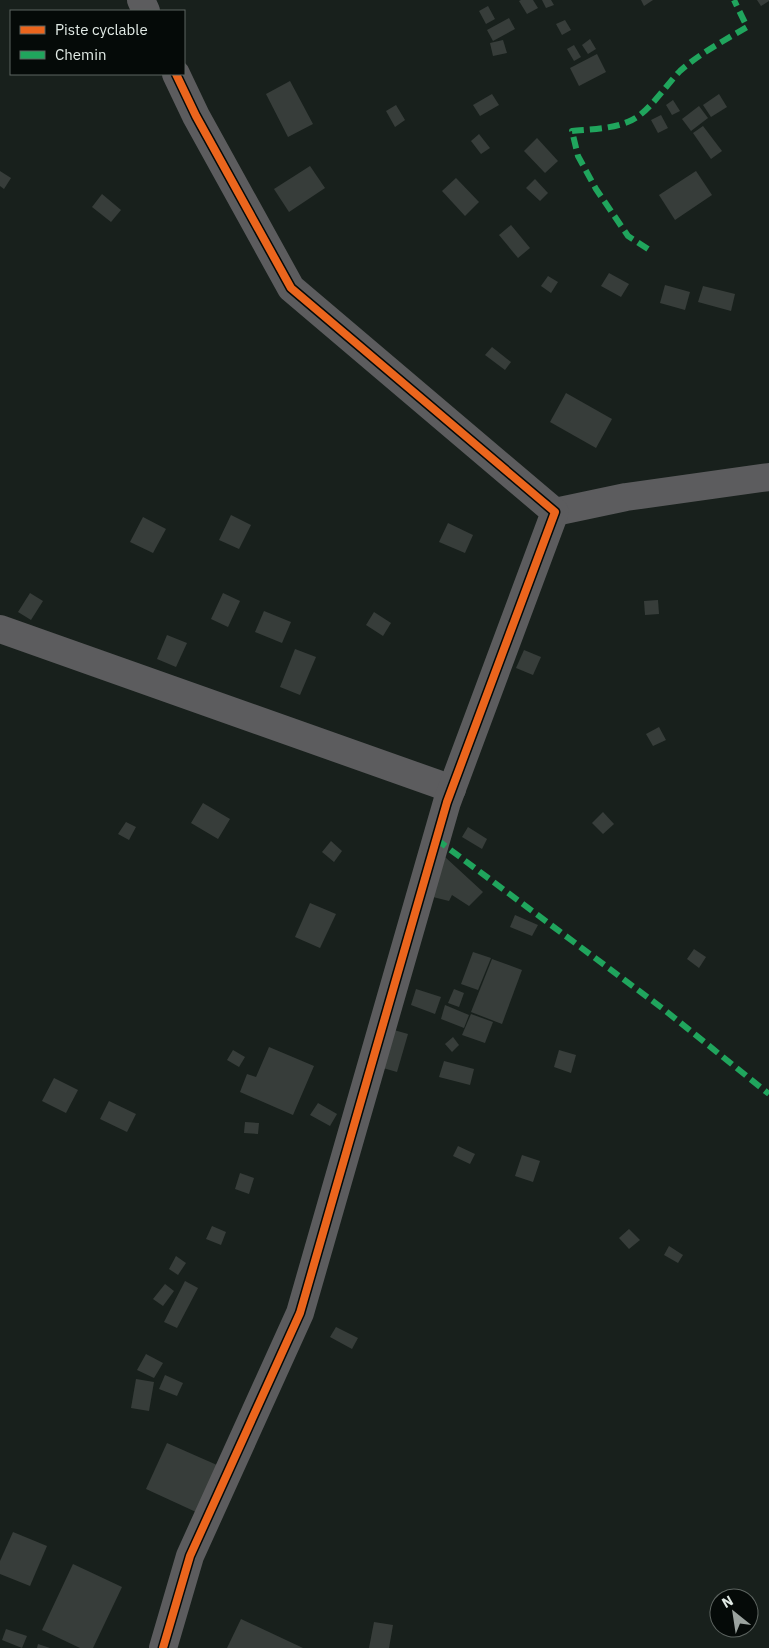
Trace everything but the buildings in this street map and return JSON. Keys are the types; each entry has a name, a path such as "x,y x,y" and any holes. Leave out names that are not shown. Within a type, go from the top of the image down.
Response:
{"street":[{"path":"176,75 196,116 291,288 555,512"},
{"path":"555,512 626,497 769,477"},
{"path":"163,1648 190,1556 300,1312 452,789 555,512"},
{"path":"0,629 452,789"}],"marked path":[{"path":"648,249 628,236 596,189 578,156 572,131 610,127 625,123 645,111 687,65 747,27 734,0"},
{"path":"436,839 662,1008 769,1094"}],"cycle path":[{"path":"163,1648 190,1556 300,1313 447,802 555,512 291,288 196,116 176,75"}]}
